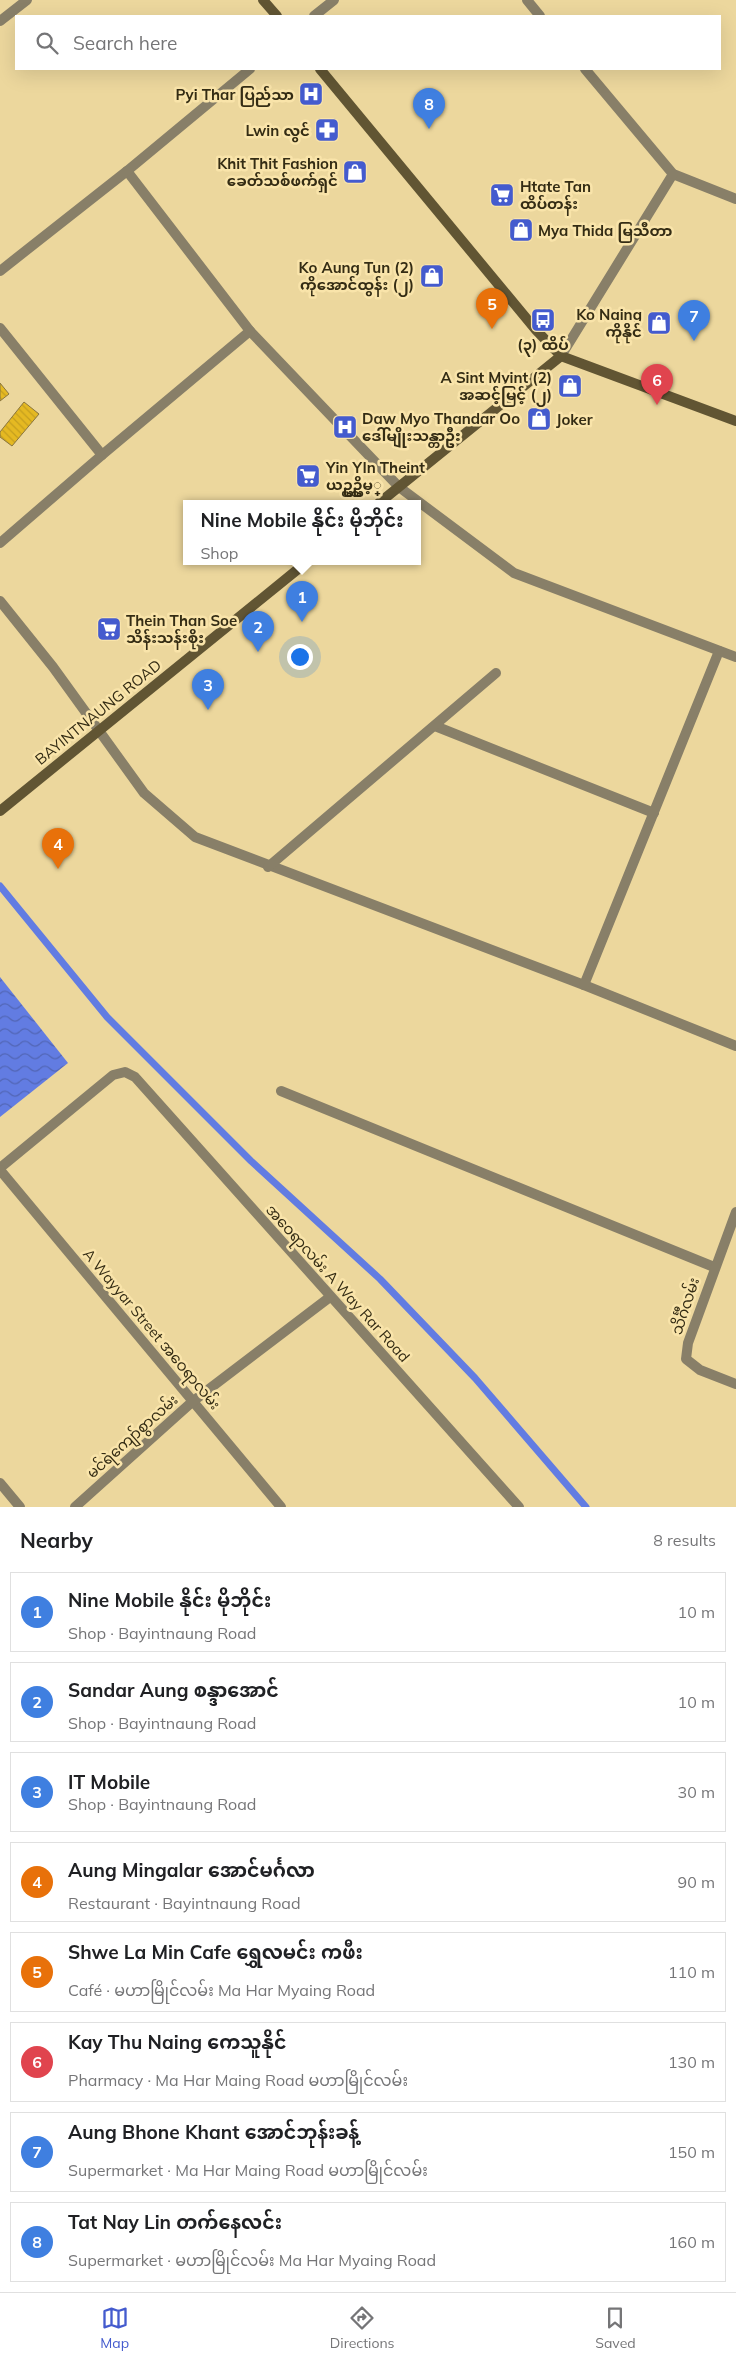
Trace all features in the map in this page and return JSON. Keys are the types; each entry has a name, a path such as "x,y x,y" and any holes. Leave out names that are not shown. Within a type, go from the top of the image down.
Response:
{"street":[{"path":"0,21 27,0"},
{"path":"263,0 276,15"},
{"path":"315,15 334,0"},
{"path":"527,0 539,15"},
{"path":"0,271 249,70"},
{"path":"321,70 536,330 561,356 736,421"},
{"path":"586,70 673,174 736,199"},
{"path":"126,171 250,330 399,487 416,500"},
{"path":"383,500 561,356 673,174"},
{"path":"0,328 102,454"},
{"path":"0,544 102,454 250,330"},
{"path":"421,503 514,573 736,657"},
{"name":"BAYINTNAUNG ROAD","path":"0,811 303,565"},
{"path":"0,601 100,731 144,793 195,837 584,985 736,1046"},
{"path":"584,985 719,651"},
{"path":"268,866 496,673"},
{"path":"435,726 654,814"},
{"name":"အဝေရာလမ်း A Way Rar Road","path":"0,1169 113,1075 125,1072 135,1077 520,1507"},
{"path":"281,1090 714,1267"},
{"name":"A Wayyar Street အဝေရာလမ်း","path":"0,1169 281,1507"},
{"name":"သိင်္ဂီလမ်း","path":"736,1212 714,1267 688,1343 686,1359 700,1370 736,1384"},
{"name":"မင်ရဲကျော်စွာလမ်း","path":"75,1507 192,1402 330,1297"},
{"path":"0,1482 20,1507"}],"water":[{"path":"0,977 68,1063 0,1117"}],"building":[{"path":"0,383 9,394 0,401"},
{"path":"24,402 39,414 12,446 0,437 0,432"}],"waterway":[{"path":"0,886 107,1017 251,1161 380,1279 475,1378 586,1507"}],"place":[{"name":"Pyi Thar ပြည်သာ","path":"311,94"},
{"name":"Tat Nay Lin တက်နေလင်း","path":"429,129"},
{"name":"Lwin လွင်","path":"327,130"},
{"name":"Khit Thit Fashion ခေတ်သစ်ဖက်ရှင်","path":"355,172"},
{"name":"Htate Tan ထိပ်တန်း","path":"502,195"},
{"name":"Mya Thida မြသီတာ","path":"521,230"},
{"name":"Ko Aung Tun (2) ကိုအောင်ထွန်း (၂)","path":"432,276"},
{"name":"(၃) ထိပ်","path":"543,320"},
{"name":"Ko Naing ကိုနိုင်","path":"659,323"},
{"name":"Shwe La Min Cafe ရွှေလမင်း ကဖီး","path":"492,329"},
{"name":"Aung Bhone Khant အောင်ဘုန်းခန့်","path":"694,341"},
{"name":"A Sint Myint (2) အဆင့်မြင့် (၂)","path":"570,386"},
{"name":"Kay Thu Naing ကေသူနိုင်","path":"657,405"},
{"name":"Joker","path":"539,419"},
{"name":"Daw Myo Thandar Oo ဒေါ်မျိုးသန္တာဦး","path":"345,427"},
{"name":"Yin YIn Theint ယဥ္ယဥ္သိမ့္","path":"308,476"},
{"name":"Nine Mobile နိုင်း မိုဘိုင်း","path":"302,622"},
{"name":"Thein Than Soe သိန်းသန်းစိုး","path":"109,629"},
{"name":"Sandar Aung စန္ဒာအောင်","path":"258,652"},
{"name":"IT Mobile","path":"208,710"},
{"name":"Aung Mingalar အောင်မင်္ဂလာ","path":"58,869"}]}
